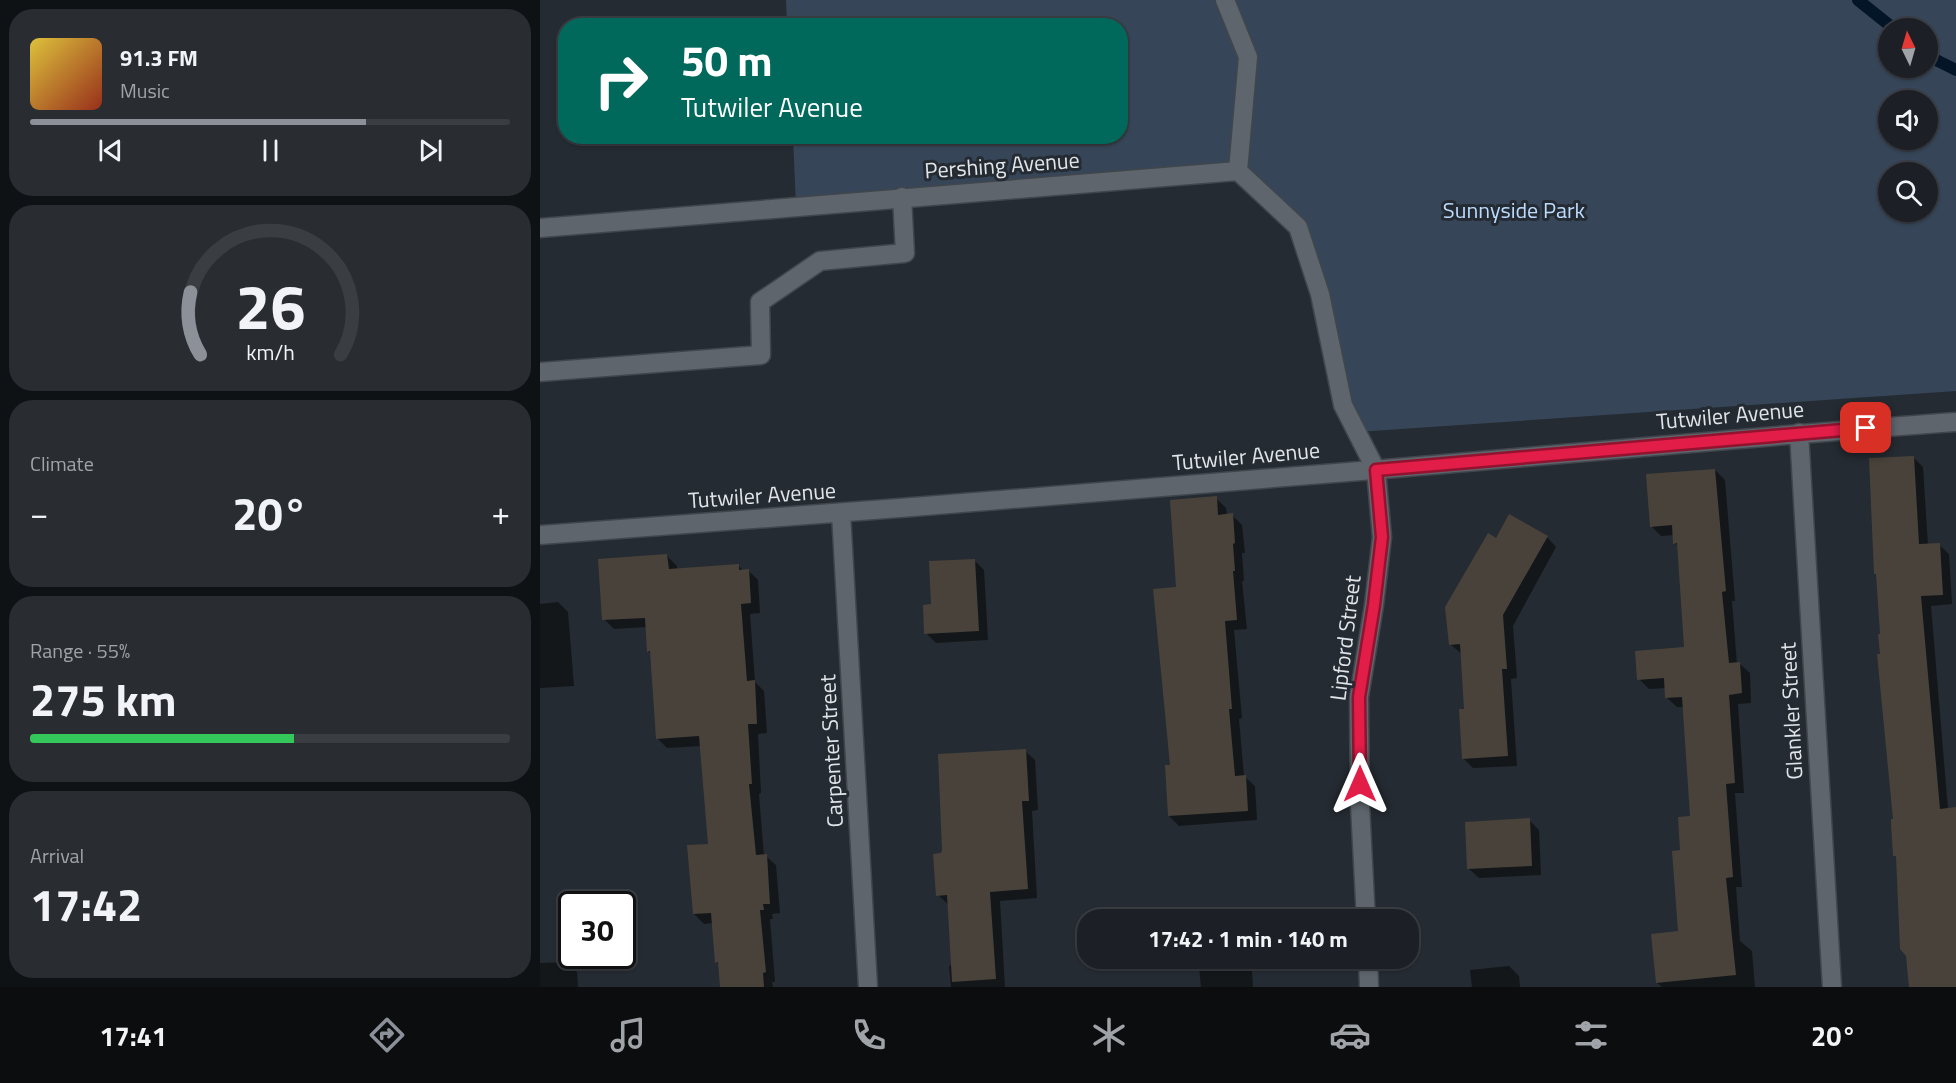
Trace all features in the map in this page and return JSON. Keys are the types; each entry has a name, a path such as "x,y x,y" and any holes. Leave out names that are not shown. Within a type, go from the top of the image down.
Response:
{"street":[{"path":"1225,0 1248,57 1238,171 1298,227 1320,294 1343,405 1376,470"},
{"name":"Pershing Avenue","path":"540,228 1238,171"},
{"path":"540,372 762,355 760,302 820,261 905,253 902,197"},
{"name":"Tutwiler Avenue","path":"540,535 841,513 1799,433 1956,422"},
{"name":"Glankler Street","path":"1799,433 1832,987"},
{"name":"Lipford Street","path":"1365,909 1360,805 1359,697 1382,537 1376,470"},
{"name":"Carpenter Street","path":"841,513 868,987"},
{"path":"1369,969 1370,987"}],"green space":[{"name":"Sunnyside Park","path":"786,0 1956,0 1956,391 1357,432 1298,227 1238,171 796,206 793,144 1128,144 1128,18 787,18"}],"building":[{"path":"1914,456 1919,544 1940,543 1943,595 1921,596 1940,809 1956,807 1956,987 1909,987 1906,956 1900,949 1896,856 1893,856 1891,819 1893,819 1877,654 1880,654 1878,634 1880,634 1876,574 1874,574 1869,458"},
{"path":"1715,469 1726,591 1722,592 1729,663 1740,662 1742,693 1729,695 1735,783 1726,784 1733,877 1726,878 1736,975 1656,983 1651,934 1678,931 1672,851 1680,850 1678,817 1690,816 1682,697 1665,698 1664,678 1637,680 1635,651 1684,647 1677,543 1673,544 1672,525 1650,527 1646,474"},
{"path":"1217,496 1218,515 1233,513 1235,571 1233,571 1237,620 1225,621 1232,709 1229,709 1235,776 1246,775 1248,811 1168,816 1165,765 1170,765 1153,589 1176,587 1170,500"},
{"path":"1509,514 1548,536 1503,615 1507,669 1502,669 1508,756 1462,759 1459,709 1464,709 1460,644 1449,645 1445,607 1488,533 1496,538"},
{"path":"667,554 669,569 739,564 739,570 749,569 751,603 741,604 747,681 755,680 757,724 748,724 752,784 749,784 756,855 767,854 770,904 763,904 764,910 760,910 766,972 763,973 764,987 720,987 718,962 715,963 711,913 693,914 687,845 708,844 699,736 656,739 650,651 647,652 645,618 602,620 598,559"},
{"path":"975,559 979,631 924,634 923,605 931,604 929,561"},
{"path":"1026,749 1029,801 1022,801 1028,889 990,892 996,979 952,982 947,895 936,896 933,854 941,853 942,850 938,754"},
{"path":"1530,818 1532,866 1467,869 1465,822"}],"waterway":[{"path":"1858,0 1880,18"},
{"path":"1938,61 1956,70"}],"route":[{"path":"1360,784 1359,697 1382,537 1376,470 1866,428"}]}
